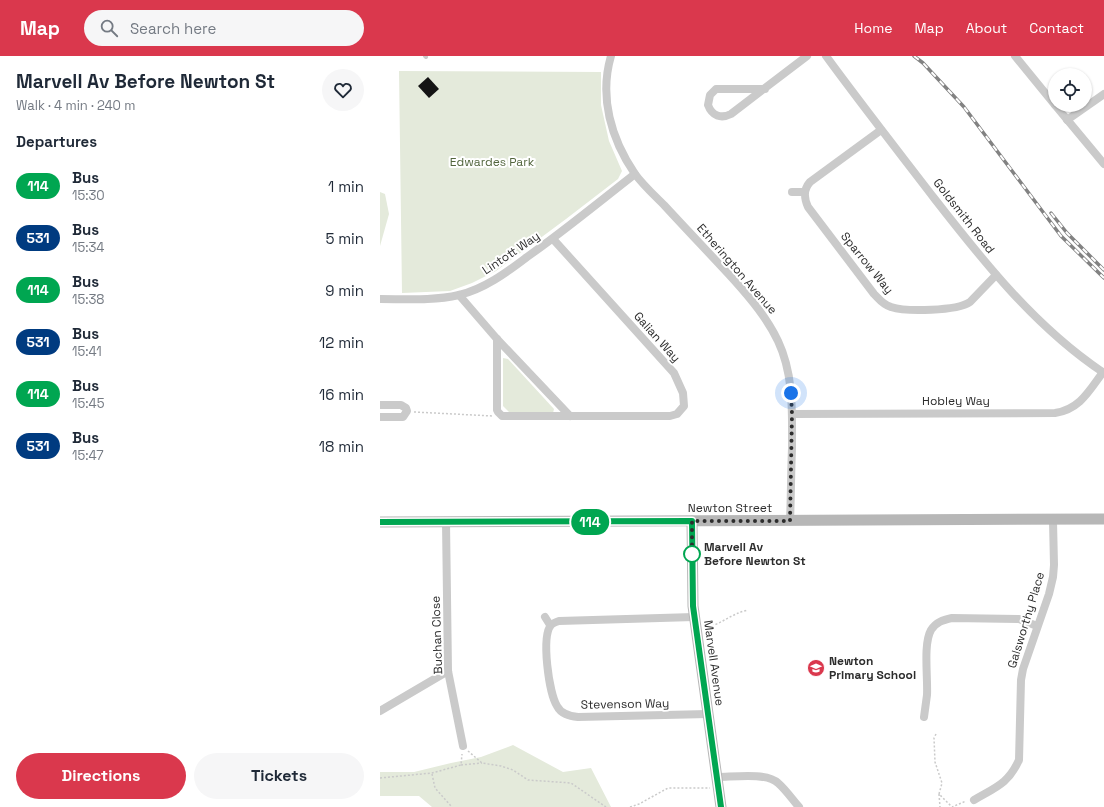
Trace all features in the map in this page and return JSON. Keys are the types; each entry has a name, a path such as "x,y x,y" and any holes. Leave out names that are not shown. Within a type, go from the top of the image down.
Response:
{"street":[{"name":"Etherington Avenue","path":"611,56 606,87 610,118 619,145 635,174 761,311 778,341 785,358 790,381 792,414 790,521"},
{"path":"765,88 716,89 710,95 708,105 714,114 719,117 725,117 731,114 807,56"},
{"name":"Goldsmith Road","path":"826,56 881,130 996,275 1065,344 1103,372"},
{"path":"1015,56 1048,96"},
{"path":"1067,120 1104,94"},
{"path":"1061,112 1104,164"},
{"path":"792,192 805,192 810,182 881,130"},
{"name":"Lintott Way","path":"380,299 439,299 459,295 485,286 552,240 635,174"},
{"name":"Sparrow Way","path":"805,192 808,207 874,294 890,307 914,310 965,306 996,275"},
{"name":"Galian Way","path":"500,414 506,417 670,416 677,414 684,406 679,382 669,366 552,240"},
{"path":"459,295 497,340 570,416"},
{"path":"497,340 498,410 500,414"},
{"name":"Hobley Way","path":"792,414 1055,413 1070,409 1082,400 1103,372"},
{"path":"380,405 401,405 406,408 407,411 403,417 380,417"},
{"name":"Newton Street","path":"380,522 1104,520"},
{"name":"Marvell Avenue","path":"692,521 692,592 694,617 721,807"},
{"name":"Galsworthy Place","path":"974,800 1005,782 1013,772 1019,760 1022,670 1049,594 1053,577 1054,521"},
{"name":"Buchan Close","path":"446,522 448,671 463,746"},
{"path":"545,617 550,625 559,621 694,617"},
{"path":"924,717 927,695 928,638 931,629 937,623 952,618 1020,619 1037,626"},
{"name":"Stevenson Way","path":"550,625 547,639 549,685 557,706 564,714 578,717 708,714"},
{"path":"380,711 448,671"},
{"path":"718,782 761,776 770,778 778,783 799,807"}],"path":[{"path":"407,411 494,416 500,414"},
{"path":"702,628 713,626 730,616 748,610"},
{"path":"936,734 934,738 935,762 942,783 939,794 940,807"},
{"path":"463,746 482,762"},
{"path":"460,765 463,746"},
{"path":"380,778 432,773 460,765 482,762 513,770 528,780 571,783 606,807"},
{"path":"432,773 435,788 452,807"},
{"path":"630,807 639,804 668,788 718,782"},
{"path":"939,794 952,807 964,801 974,800"}],"green space":[{"name":"Edwardes Park","path":"399,71 601,72 601,105 609,141 622,171 618,179 496,271 472,283 450,291 402,293"},
{"path":"380,192 385,194 389,214 380,246"},
{"path":"503,358 508,359 554,409 553,413 510,413 503,406"},
{"path":"513,745 563,772 591,768 611,807 432,807 419,796 380,796 380,772 414,772 481,757"}],"building":[{"path":"428,77 439,89 429,98 418,86"}],"railway":[{"path":"914,56 923,63 964,107 1061,236 1104,278"},
{"path":"1051,213 1067,233 1104,270"}],"bus line":[{"name":"114","path":"380,522 692,521 693,606 721,807"}],"place":[{"name":"Marvell Av Before Newton St","path":"692,554"},
{"name":"Newton Primary School","path":"816,668"}],"route":[{"path":"692,554 692,560 692,521 790,521 791,393"}]}
